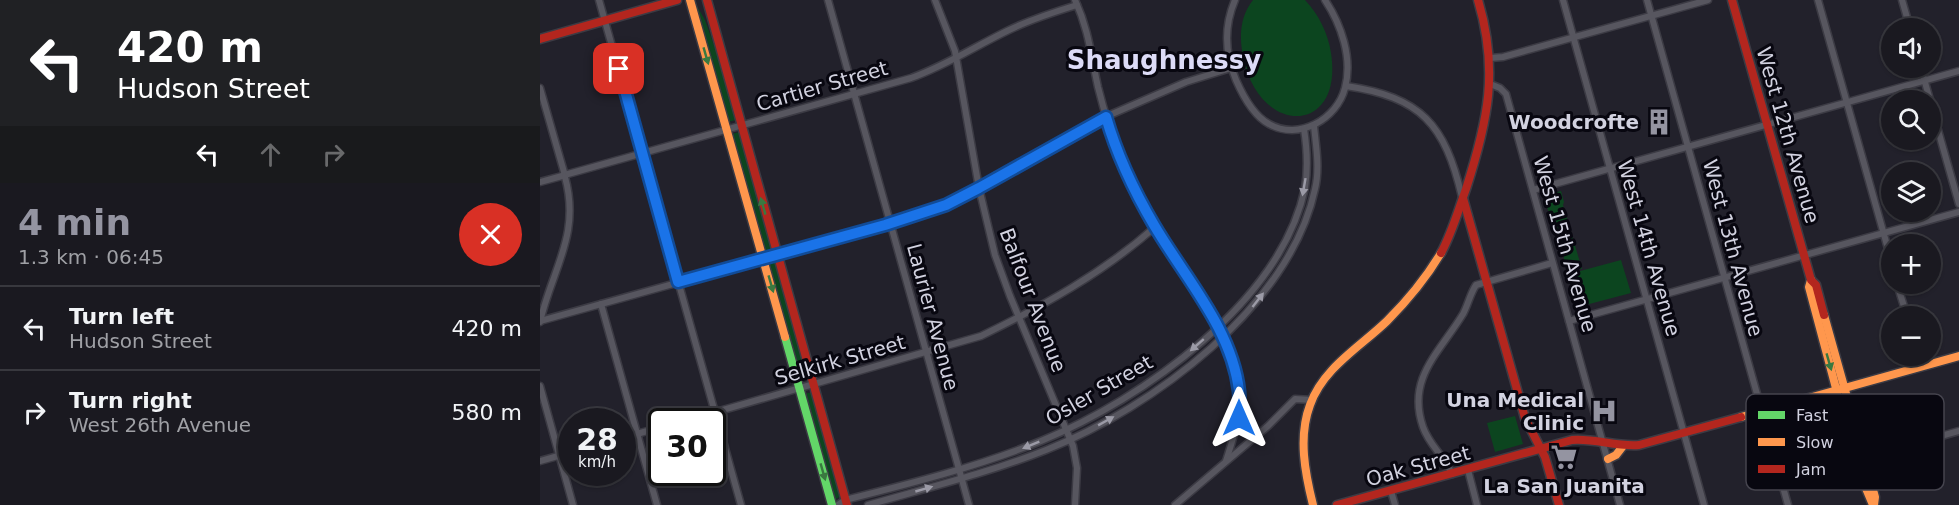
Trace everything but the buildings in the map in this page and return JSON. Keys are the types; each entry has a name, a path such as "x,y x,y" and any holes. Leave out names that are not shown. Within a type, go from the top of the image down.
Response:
{"main road":[{"path":"540,39 677,0"},
{"path":"690,0 832,505"},
{"path":"707,0 813,385 843,504"},
{"path":"1313,505 1304,449 1312,400 1330,372 1383,325 1425,276 1449,237 1462,198 1480,141 1490,84 1490,58 1478,0"},
{"name":"West 12th Avenue","path":"1732,0 1804,257 1811,280 1816,285 1842,394"},
{"path":"1462,198 1525,418 1549,469 1559,505"},
{"name":"Oak Street","path":"1941,361 1959,356"},
{"name":"Oak Street","path":"1823,394 1921,366"},
{"name":"West 12th Avenue","path":"1841,389 1843,394"},
{"name":"Oak Street","path":"1336,505 1579,439 1623,446 1639,445 1746,415"},
{"path":"1608,459 1623,446"},
{"name":"West 12th Avenue","path":"1866,490 1868,498 1874,505"},
{"name":"West 12th Avenue","path":"1873,490 1874,505"}],"street":[{"path":"599,0 714,408"},
{"name":"Laurier Avenue","path":"828,0 969,505"},
{"name":"Balfour Avenue","path":"935,0 957,58 979,188 995,255 1019,318 1071,439 1076,460 1075,505"},
{"path":"1235,0 1229,14 1227,35 1231,68 1242,93 1266,123 1277,128 1304,129 1325,120 1334,110 1346,86 1346,55 1340,30 1325,0"},
{"name":"West 14th Avenue","path":"1563,0 1704,505"},
{"name":"West 13th Avenue","path":"1647,0 1756,394"},
{"path":"1490,58 1503,57 1708,0"},
{"path":"1818,0 1884,234 1959,213"},
{"path":"1902,0 1907,18"},
{"path":"1076,3 1090,42 1106,117 1129,179 1155,227 1218,328 1236,372 1240,393 1239,418 1226,461"},
{"name":"Cartier Street","path":"540,182 911,78 957,58 1008,30 1076,3"},
{"path":"540,321 890,223 946,205 1106,117 1178,85 1231,68"},
{"path":"1533,190 1959,71"},
{"path":"1923,78 1927,90"},
{"name":"West 15th Avenue","path":"1490,84 1500,88 1506,94 1620,505"},
{"path":"1346,86 1374,91 1417,109 1438,132 1448,151 1462,198"},
{"path":"540,88 565,175 571,205 568,237 540,321"},
{"name":"Osler Street","path":"867,505 1017,460 1071,439 1140,401 1181,373 1223,338 1262,294 1299,236 1316,187 1317,159 1314,126"},
{"name":"Osler Street","path":"843,504 1014,452 1067,429 1135,392 1174,366 1218,328 1254,288 1276,255 1299,210 1305,186 1307,160 1304,129"},
{"path":"1941,140 1959,204"},
{"name":"Selkirk Street","path":"726,409 981,336 1019,318 1087,279 1155,227"},
{"path":"1569,321 1881,235"},
{"path":"1452,474 1423,428 1419,401 1422,378 1427,365 1464,312 1474,286 1552,263"},
{"path":"601,304 657,505"},
{"path":"540,386 558,449"},
{"path":"1175,505 1269,426 1295,399 1312,400"},
{"path":"637,434 648,431"},
{"path":"1944,435 1959,431"},
{"path":"726,451 741,505"},
{"path":"540,461 558,456"},
{"path":"1468,470 1478,505"},
{"path":"568,486 573,505"},
{"path":"1391,490 1395,505"},
{"name":"West 13th Avenue","path":"1784,490 1788,505"}],"green space":[{"path":"1253,0 1305,0 1322,25 1331,53 1332,80 1325,100 1313,112 1298,116 1281,113 1265,101 1252,83 1243,56 1241,34 1245,13"},
{"path":"697,6 705,20 720,62 736,120 728,122"},
{"path":"739,132 772,249 764,251 732,134"},
{"path":"1561,191 1582,269 1568,266 1564,259 1562,243 1543,196"},
{"path":"1621,260 1631,293 1578,307 1569,274"},
{"path":"775,261 808,379 800,381 767,264"},
{"path":"812,392 841,496 834,500 804,394"},
{"path":"1515,416 1523,444 1495,452 1487,423"}],"traffic: fast":[{"path":"785,337 832,505"}],"traffic: slow":[{"path":"690,0 785,337"},
{"path":"1313,505 1305,468 1304,430 1306,417 1316,392 1333,369 1402,305 1423,280 1441,253"},
{"path":"1811,280 1809,287 1838,394"},
{"path":"1824,315 1846,394"},
{"path":"1823,394 1959,356"},
{"path":"1741,417 1746,416"},
{"path":"1608,459 1616,455 1623,446"},
{"path":"1867,490 1873,505"},
{"path":"1873,490 1874,505"}],"traffic: jam":[{"path":"540,39 677,0"},
{"path":"707,0 847,505"},
{"path":"1441,253 1452,230 1466,189 1485,118 1489,73 1488,50 1478,0"},
{"path":"1732,0 1811,280 1816,285 1824,315"},
{"path":"1463,198 1525,418 1545,457 1559,505"},
{"path":"1337,505 1572,440 1639,445 1741,417"}],"place":[{"name":"Woodcrofte","path":"1659,122"},
{"name":"Una Medical Clinic","path":"1604,411"},
{"name":"La San Juanita","path":"1564,457"}],"district":[{"name":"Shaughnessy","path":"1164,60"}],"route":[{"path":"619,69 678,282 885,225 946,205 1106,117 1119,156 1143,208 1191,282 1225,342 1236,372 1240,393 1239,418"}]}
